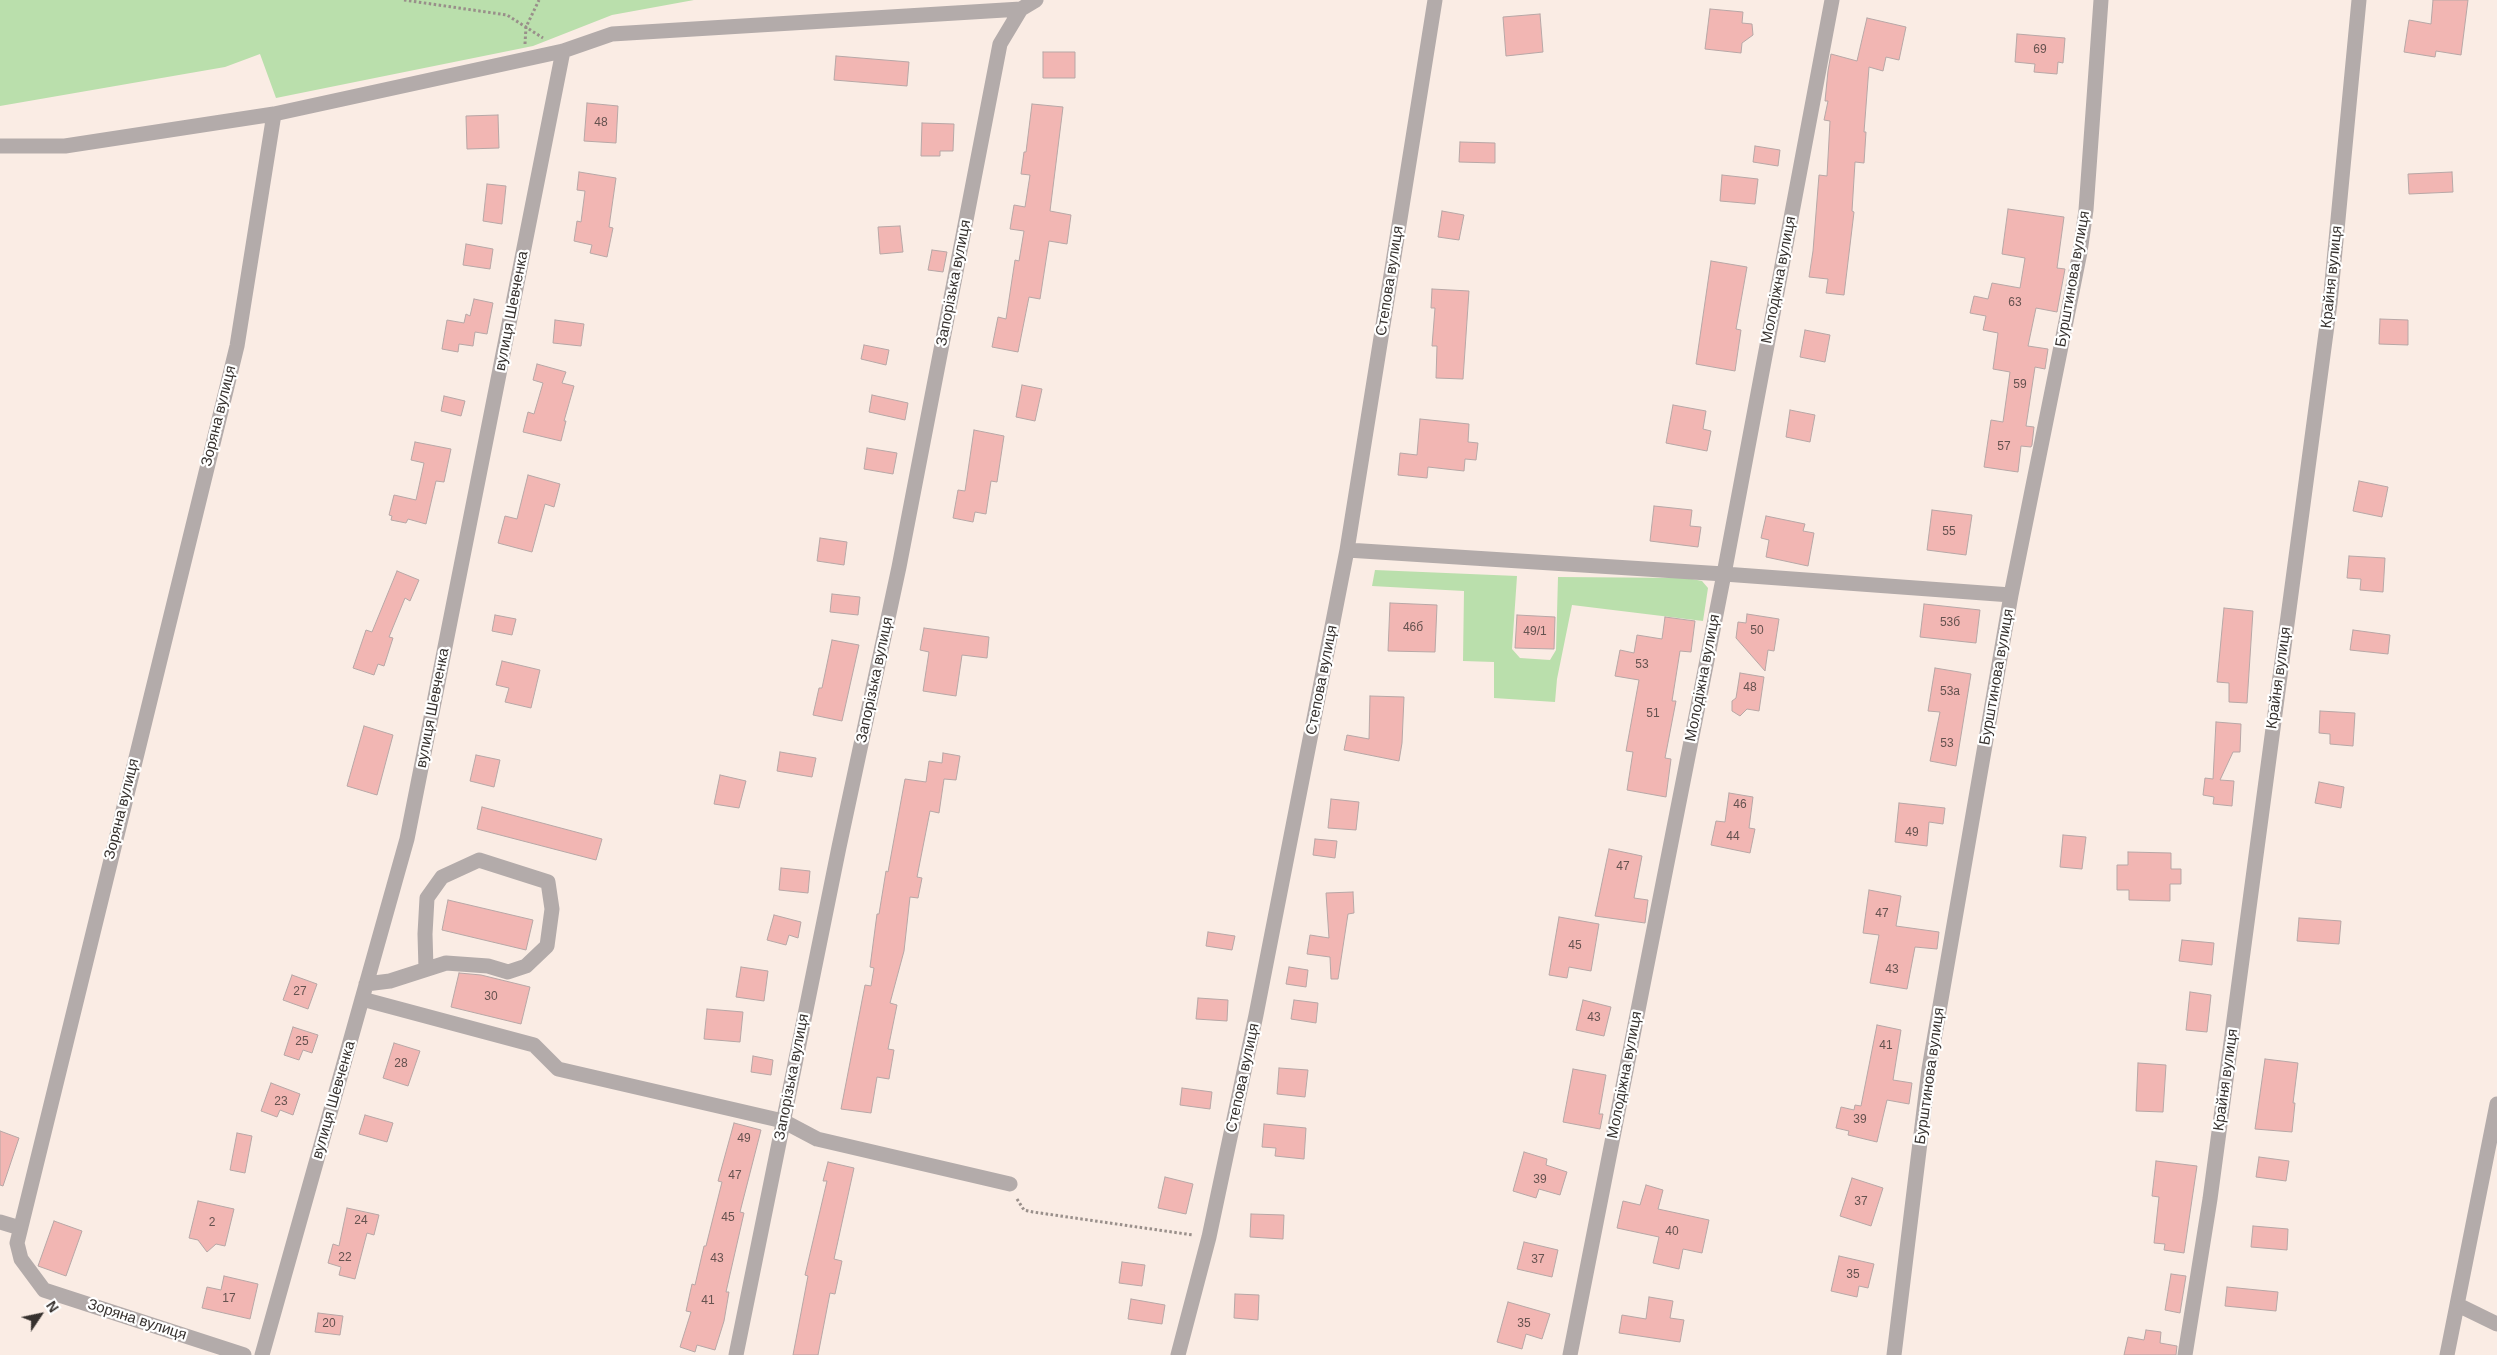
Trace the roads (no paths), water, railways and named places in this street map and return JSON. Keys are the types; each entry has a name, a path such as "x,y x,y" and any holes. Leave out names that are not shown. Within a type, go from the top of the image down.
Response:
{"street":[{"path":"0,146 65,146 274,114 563,51 612,34 1021,9 1036,0"},
{"name":"Степова вулиця","path":"1178,1355 1209,1237 1258,1006 1347,550 1435,0"},
{"name":"Молодіжна вулиця","path":"1570,1355 1724,574 1832,0"},
{"name":"Бурштинова вулиця","path":"1894,1355 1929,1069 2011,595 2081,243 2086,210 2101,0"},
{"name":"Крайня вулиця","path":"2185,1355 2211,1190 2330,303 2360,0"},
{"name":"Запорізька вулиця","path":"736,1355 839,847 899,567 1000,44 1021,9"},
{"name":"вулиця Шевченка","path":"262,1355 406,839 563,51"},
{"name":"Зоряна вулиця","path":"244,1355 44,1290 32,1278 21,1259 17,1243 236,346 274,114"},
{"path":"1347,550 1724,574 2011,595"},
{"path":"364,992 390,981 446,963 488,966 508,972 526,966 547,946 552,909 548,882 479,860 442,877 427,898 426,969"},
{"path":"364,992 534,1044 558,1069 783,1121 817,1139 1010,1184"},
{"path":"2447,1355 2497,1104"},
{"path":"0,1222 20,1228"},
{"path":"2458,1305 2497,1324"}]}
